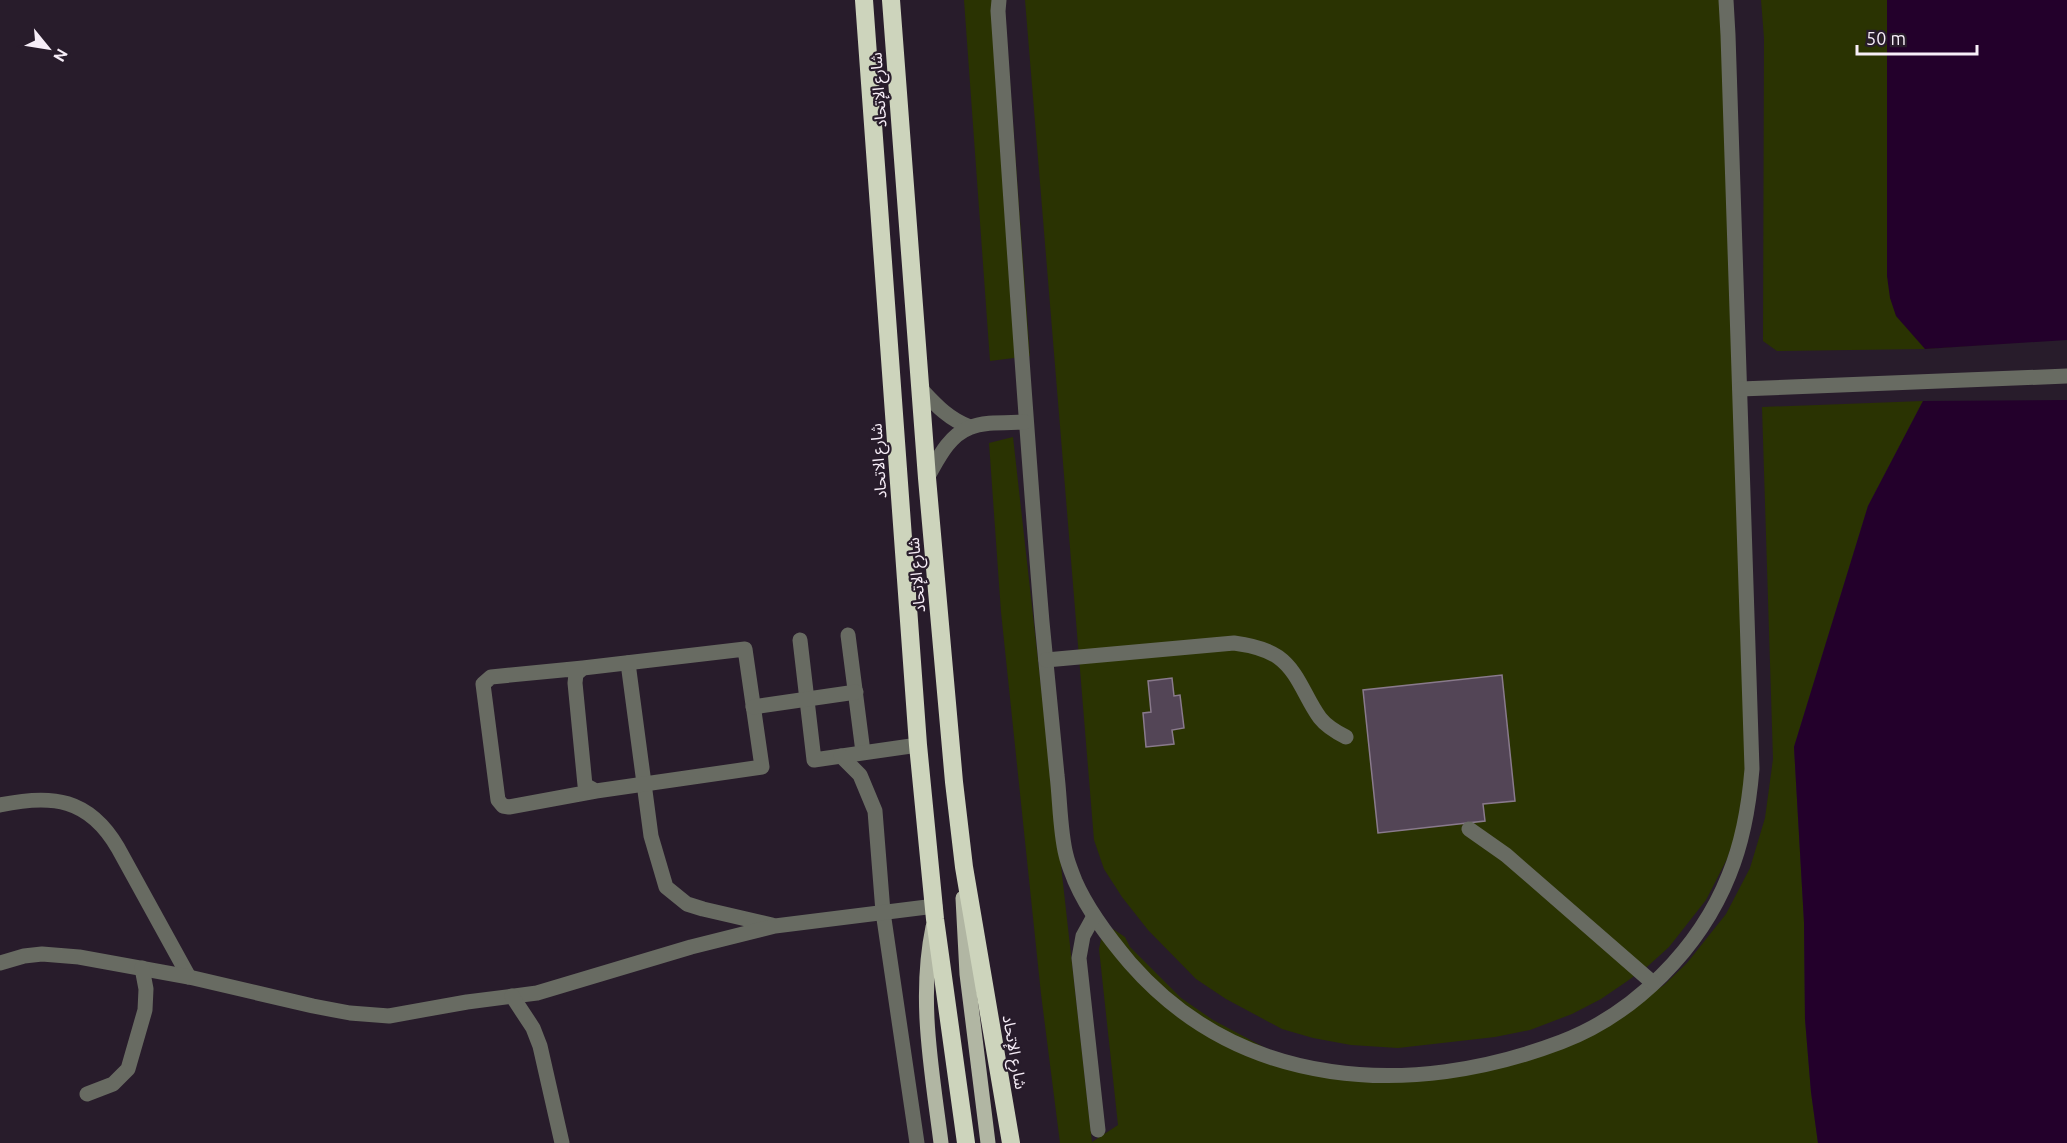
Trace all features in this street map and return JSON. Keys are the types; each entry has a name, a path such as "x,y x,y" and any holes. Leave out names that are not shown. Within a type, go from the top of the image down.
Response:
{"highway":[{"name":"شارع الاتحاد","path":"864,0 918,745 935,912"},
{"name":"شارع الإتحاد","path":"891,1 927,478 952,760 964,867 1011,1143"},
{"path":"935,912 966,1143"}],"main road":[{"path":"964,867 963,903 967,974 988,1143"},
{"path":"935,912 927,964 925,1006 941,1143"}],"street":[{"path":"999,0 1025,422 1065,855 1077,886 1094,916 1116,946 1171,1004 1201,1026 1233,1044 1266,1057 1299,1066 1338,1074 1393,1077 1488,1064 1534,1052 1592,1028 1620,1010 1653,983 1689,944 1719,896 1739,848 1750,795 1752,769 1729,46 1725,0"},
{"path":"1740,389 2065,376"},
{"path":"920,388 944,412 970,427"},
{"path":"927,478 947,446 961,432 970,427 1025,422"},
{"path":"848,635 862,753"},
{"path":"800,640 814,760 918,745"},
{"path":"1046,660 1234,643 1255,646 1278,657 1296,675 1320,718 1330,728 1346,737"},
{"path":"745,649 762,767 596,791 509,807 503,806 498,800 483,684 491,677 583,668 745,649"},
{"path":"628,663 651,836 666,887 687,904 775,926"},
{"path":"583,668 576,674 575,683 585,785 596,791"},
{"path":"753,706 856,692"},
{"path":"841,756 860,775 875,811 883,912 917,1143"},
{"path":"0,805 23,800 49,799 74,806 96,820 112,838 189,977"},
{"path":"1469,829 1506,855 1653,983"},
{"path":"0,963 24,956 61,955 189,977 350,1013 389,1016 467,1002 537,993 691,947 775,926 883,912 935,912"},
{"path":"1094,916 1083,936 1079,958 1098,1130"},
{"path":"87,1094 113,1084 128,1069 145,1010 146,989 142,968"},
{"path":"512,996 533,1028 540,1046 562,1143"}],"green space":[{"path":"964,0 1004,0 1030,356 990,361"},
{"path":"1025,0 1727,0 1748,758 1736,833 1727,859 1706,900 1669,947 1648,966 1601,999 1572,1014 1530,1030 1495,1037 1398,1048 1351,1045 1313,1038 1282,1029 1226,999 1196,979 1148,930 1104,869 1094,840"},
{"path":"1761,0 2067,0 2067,339 1925,349 1777,351 1763,341 1764,38"},
{"path":"1923,401 1868,506 1794,747 1804,922 1805,1019 1818,1143 1060,1143 1041,994 1001,612 989,443 1013,437 1092,1142 1118,1125 1099,949 1102,935 1113,929 1125,937 1130,947 1181,998 1213,1020 1273,1052 1307,1062 1398,1073 1499,1061 1640,1002 1664,985 1687,963 1726,914 1750,868 1765,818 1773,759 1762,407"}],"shaded area":[{"path":"1887,0 2067,0 2067,340 1925,349 1896,316 1890,298 1887,276"},
{"path":"2067,400 2067,1143 1818,1143 1805,1019 1804,922 1794,747 1868,506 1923,401"}],"building":[{"path":"1502,675 1515,801 1483,804 1485,821 1378,833 1363,690"},
{"path":"1172,678 1174,696 1180,695 1184,728 1172,730 1174,744 1146,747 1143,713 1151,712 1148,681"}]}
